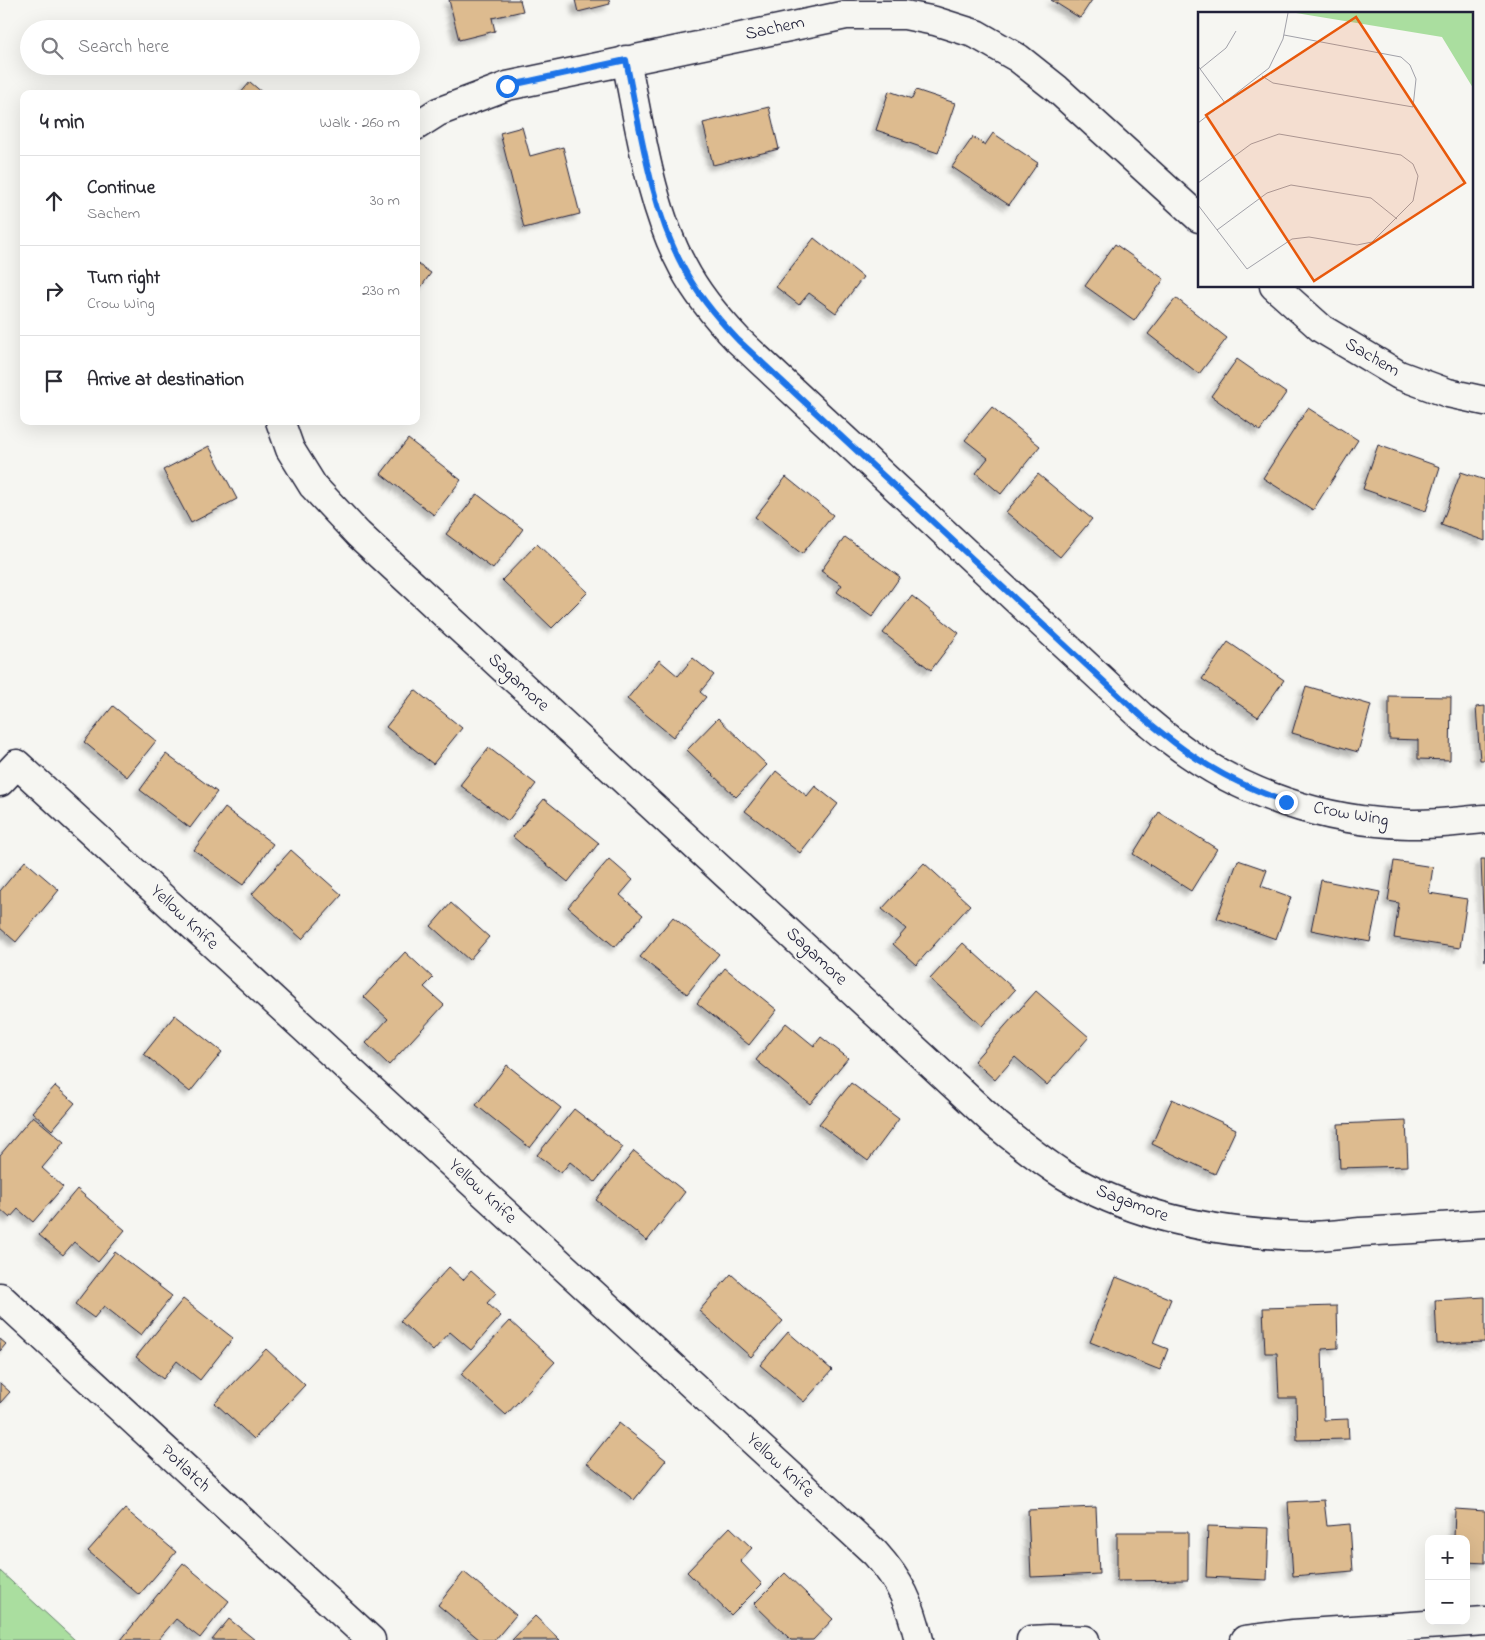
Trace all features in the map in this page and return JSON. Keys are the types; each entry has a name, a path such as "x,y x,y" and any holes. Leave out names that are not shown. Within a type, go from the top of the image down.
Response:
{"street":[{"name":"Sachem","path":"420,123 438,112 507,86 846,15 905,15 935,21 976,34 1018,58 1057,89 1198,217"},
{"name":"Crow Wing","path":"626,60 655,197 670,239 683,267 694,287 717,318 745,347 1141,716 1174,743 1209,766 1246,786 1286,802 1326,814 1368,821 1411,824 1485,819"},
{"name":"Sachem","path":"1276,288 1322,329 1399,375 1448,394 1485,401"},
{"name":"Sagamore","path":"281,425 290,449 313,486 358,534 997,1125 1037,1157 1102,1195 1141,1211 1223,1230 1301,1236 1485,1224"},
{"name":"Yellow Knife","path":"8,773 875,1554 901,1587 913,1613 919,1640"},
{"name":"Potlatch","path":"0,1297 371,1640"},
{"path":"1245,1640 1485,1621"},
{"path":"1031,1640 1049,1638 1085,1640"}],"green space":[{"path":"0,1571 75,1640 0,1640"}],"building":[{"path":"449,0 520,0 523,11 492,18 495,31 459,40"},
{"path":"575,0 609,0 610,4 578,12"},
{"path":"1051,0 1092,0 1080,18"},
{"path":"250,82 259,90 243,90"},
{"path":"916,90 955,103 938,153 876,130 889,91 912,99"},
{"path":"769,107 779,149 713,165 703,123"},
{"path":"522,127 530,156 563,147 580,214 524,228 500,133"},
{"path":"993,133 1038,163 1009,205 952,167 973,137 985,145"},
{"path":"814,238 863,277 836,313 809,293 799,305 776,287"},
{"path":"1115,244 1164,279 1134,321 1085,286"},
{"path":"420,266 431,273 420,288"},
{"path":"1176,298 1227,338 1199,374 1148,334"},
{"path":"1237,359 1286,393 1260,431 1211,396"},
{"path":"992,407 1040,446 1001,494 976,473 988,458 965,440"},
{"path":"1308,408 1358,440 1313,510 1263,478"},
{"path":"408,439 461,480 434,515 381,474"},
{"path":"1378,445 1440,467 1426,511 1363,489"},
{"path":"209,446 237,499 191,523 163,470"},
{"path":"1461,472 1485,480 1485,541 1441,525"},
{"path":"1038,474 1092,519 1060,557 1006,512"},
{"path":"786,477 833,515 802,554 755,517"},
{"path":"477,494 523,529 493,569 446,534"},
{"path":"845,537 900,577 872,617 837,592 842,585 821,571"},
{"path":"537,544 588,592 552,628 502,580"},
{"path":"912,596 959,633 931,670 883,633"},
{"path":"1228,642 1284,680 1258,717 1202,679"},
{"path":"693,658 714,675 700,692 706,697 673,737 627,699 659,660 678,676"},
{"path":"1306,686 1371,705 1358,752 1292,733"},
{"path":"415,690 462,728 433,764 386,727"},
{"path":"1389,696 1451,697 1450,760 1418,759 1418,740 1389,739"},
{"path":"113,706 156,741 127,777 84,742"},
{"path":"1485,706 1485,760 1480,760 1476,707"},
{"path":"718,718 767,765 736,797 687,750"},
{"path":"489,748 536,784 508,821 460,785"},
{"path":"166,754 217,792 190,828 140,790"},
{"path":"776,771 807,796 815,786 838,804 800,853 745,811"},
{"path":"544,799 599,843 568,882 513,837"},
{"path":"225,808 273,844 243,885 194,850"},
{"path":"1159,812 1217,849 1191,891 1133,854"},
{"path":"291,850 342,895 302,939 252,894"},
{"path":"609,859 633,880 620,895 643,915 615,947 568,907"},
{"path":"1481,859 1485,859 1485,961"},
{"path":"1238,860 1267,870 1261,886 1291,897 1276,939 1217,918"},
{"path":"25,861 59,890 16,942 0,928 0,891"},
{"path":"1394,861 1433,867 1429,893 1467,899 1460,948 1394,938 1399,903 1388,901"},
{"path":"924,863 970,905 916,965 893,944 906,929 882,909"},
{"path":"1321,880 1380,892 1370,942 1311,930"},
{"path":"451,903 489,937 469,960 431,926"},
{"path":"673,917 719,954 687,994 640,957"},
{"path":"963,943 1015,990 982,1026 930,979"},
{"path":"405,952 433,978 424,987 444,1005 389,1065 366,1043 388,1019 364,997"},
{"path":"725,968 777,1010 749,1045 697,1003"},
{"path":"1036,991 1089,1037 1047,1085 1015,1057 995,1080 974,1061"},
{"path":"175,1015 222,1052 190,1092 144,1054"},
{"path":"786,1023 814,1046 821,1037 848,1058 810,1104 756,1060"},
{"path":"507,1065 561,1108 530,1148 476,1105"},
{"path":"851,1083 899,1119 868,1161 819,1124"},
{"path":"55,1086 75,1103 52,1130 32,1112"},
{"path":"1172,1099 1236,1129 1215,1174 1152,1144"},
{"path":"574,1109 623,1147 595,1182 570,1162 561,1173 537,1155"},
{"path":"33,1116 64,1142 42,1168 63,1187 33,1222 18,1209 10,1218 0,1209 0,1155"},
{"path":"1406,1121 1408,1166 1340,1168 1338,1124"},
{"path":"634,1151 685,1192 647,1241 596,1200"},
{"path":"77,1189 125,1230 98,1262 74,1242 63,1255 39,1235"},
{"path":"115,1252 172,1296 141,1335 104,1306 94,1318 75,1304"},
{"path":"449,1267 463,1280 471,1271 496,1293 487,1303 501,1316 471,1350 450,1332 433,1351 400,1321"},
{"path":"731,1274 783,1321 751,1357 699,1311"},
{"path":"1116,1277 1171,1299 1153,1343 1168,1349 1160,1370 1090,1342"},
{"path":"1485,1297 1485,1342 1437,1344 1435,1300"},
{"path":"183,1299 233,1338 200,1380 177,1361 163,1379 136,1357"},
{"path":"1337,1306 1338,1348 1322,1349 1324,1420 1348,1419 1349,1439 1297,1440 1296,1398 1279,1398 1277,1353 1265,1353 1263,1308"},
{"path":"510,1321 555,1362 506,1415 461,1374"},
{"path":"788,1332 832,1370 804,1402 760,1365"},
{"path":"0,1339 6,1344 0,1351"},
{"path":"266,1349 305,1385 254,1439 215,1403"},
{"path":"0,1383 10,1392 0,1403"},
{"path":"619,1423 666,1460 634,1500 587,1463"},
{"path":"1324,1500 1327,1526 1350,1524 1353,1571 1293,1576 1288,1502"},
{"path":"1096,1507 1099,1574 1031,1577 1028,1510"},
{"path":"125,1509 176,1552 139,1595 88,1551"},
{"path":"1455,1509 1485,1511 1485,1563 1470,1562 1470,1535 1454,1535"},
{"path":"1208,1526 1269,1528 1267,1580 1206,1577"},
{"path":"730,1527 752,1548 740,1561 762,1584 731,1615 687,1572"},
{"path":"1117,1532 1188,1532 1188,1580 1117,1581"},
{"path":"183,1563 229,1601 200,1638 176,1619 158,1640 121,1640"},
{"path":"464,1572 516,1615 495,1640 480,1640 438,1605"},
{"path":"785,1573 833,1619 813,1640 791,1640 754,1604"},
{"path":"535,1616 560,1640 512,1640"},
{"path":"229,1619 255,1640 212,1640"}],"route":[{"path":"507,86 626,60 655,197 670,239 683,267 698,293 717,318 738,340 1141,716 1174,743 1209,766 1246,786 1286,802"}]}
